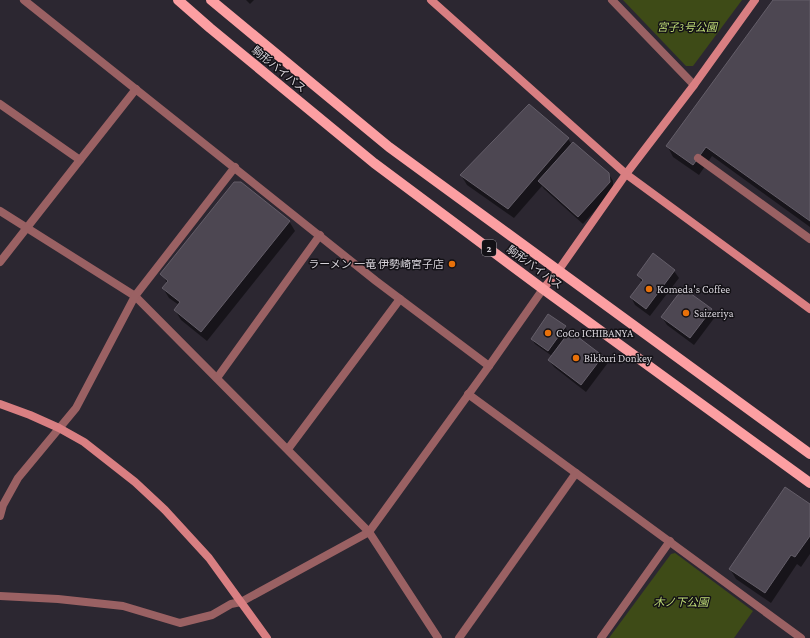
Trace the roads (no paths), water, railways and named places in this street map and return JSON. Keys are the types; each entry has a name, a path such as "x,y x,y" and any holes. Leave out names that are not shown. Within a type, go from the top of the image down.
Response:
{"main road":[{"name":"駒形バイパス","path":"178,0 374,163 543,289 810,483"},
{"name":"駒形バイパス","path":"211,0 389,147 810,454"}],"street":[{"path":"24,0 400,299 489,366"},
{"path":"431,0 626,174 810,309"},
{"path":"612,0 694,85"},
{"path":"0,596 58,599 122,606 180,623 212,615 231,604 241,602 369,532 543,289 558,271 626,174 694,85 755,0"},
{"path":"0,262 28,229 136,89"},
{"path":"0,104 80,160"},
{"path":"698,158 810,239"},
{"path":"0,516 3,505 18,478 76,408 135,296 235,167"},
{"path":"0,211 135,296 369,532 438,638"},
{"path":"217,378 320,236"},
{"path":"288,449 400,299"},
{"path":"468,394 801,638"},
{"path":"0,404 59,428 84,442 135,482 165,510 209,558 267,638"},
{"path":"459,638 576,473"},
{"path":"601,638 670,541"}],"place":[{"name":"ラーメン 一竜 伊勢崎宮子店","path":"452,264"},
{"name":"Komeda's Coffee","path":"649,289"},
{"name":"Saizeriya","path":"686,313"},
{"name":"CoCo ICHIBANYA","path":"548,333"},
{"name":"Bikkuri Donkey","path":"576,358"}],"park label":[{"name":"宮子3号公園","path":"687,27"},
{"name":"木ノ下公園","path":"681,602"}]}
